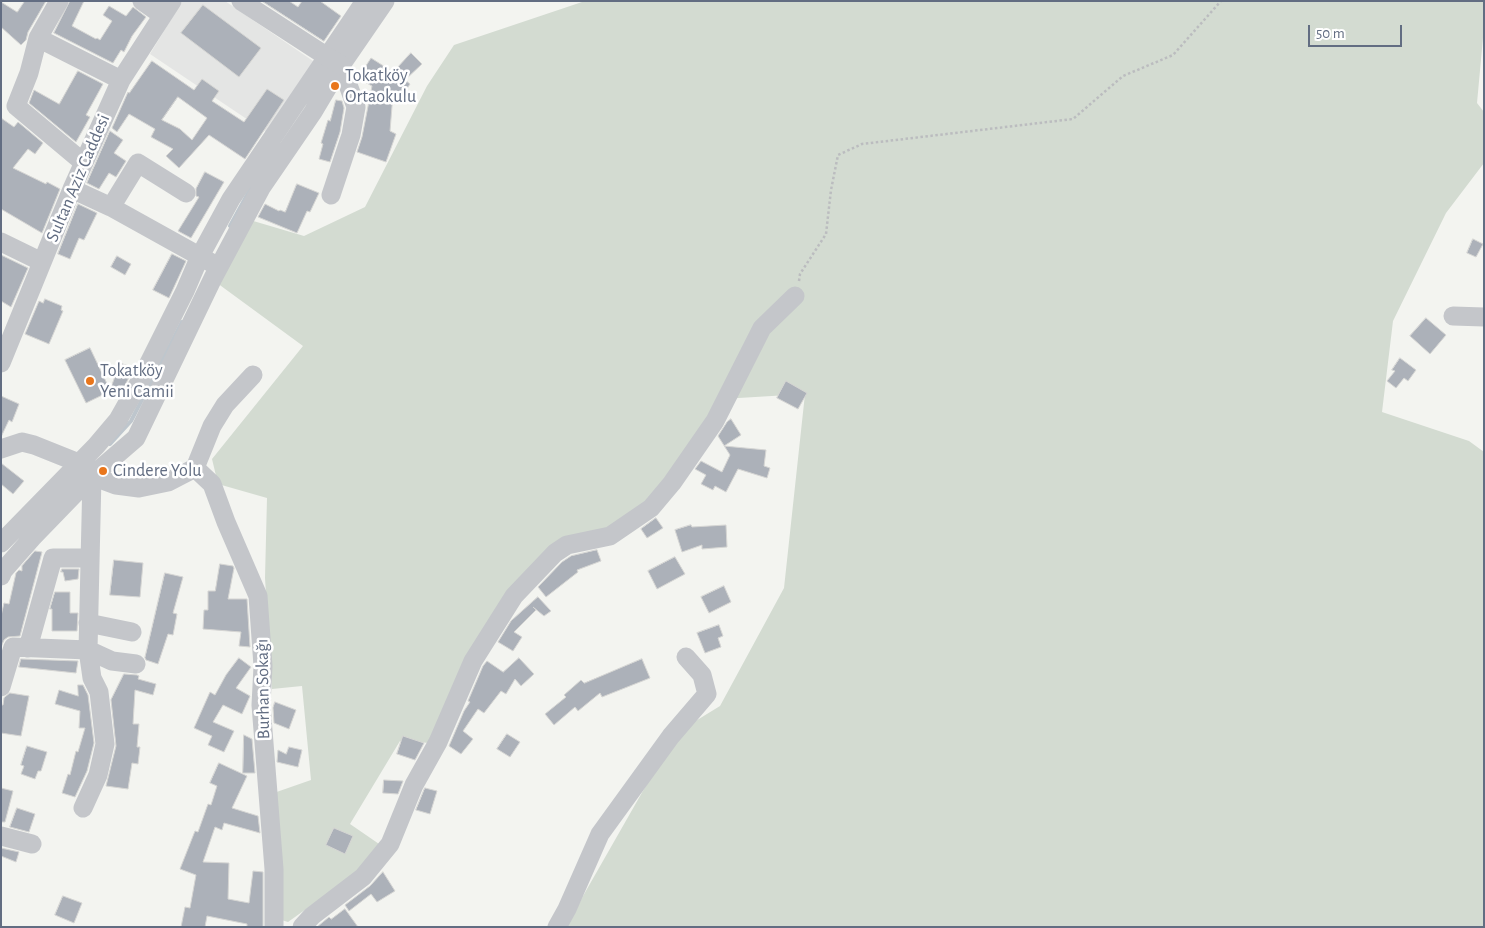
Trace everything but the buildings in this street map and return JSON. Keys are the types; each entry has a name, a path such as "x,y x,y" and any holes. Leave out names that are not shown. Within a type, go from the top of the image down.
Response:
{"street":[{"path":"59,1 38,38 29,73 9,109 84,163"},
{"path":"142,1 167,8"},
{"path":"241,1 334,61 356,107 351,135 330,195"},
{"path":"1,576 3,571 32,538 85,470 118,420 140,381 185,291 200,256 231,199 365,1"},
{"path":"1,543 85,470 136,438 219,267 261,188 313,112 334,61 385,1"},
{"name":"Sultan Aziz Caddesi","path":"1,363 72,189 121,80 167,8"},
{"path":"38,38 121,80"},
{"path":"111,207 138,163 186,193"},
{"path":"72,189 111,207 219,267"},
{"path":"1,242 42,262"},
{"path":"302,927 312,916 363,877 390,844 414,784 438,742 473,661 514,596 555,553 566,545 610,536 651,508 672,484 715,421 762,328 795,296"},
{"path":"1453,316 1484,317"},
{"path":"1,449 22,442 116,485 139,488 168,482 195,468 212,426 225,405 253,375"},
{"name":"Burhan Sokağı","path":"195,468 212,484 258,596 263,666 261,705 274,869 274,927"},
{"path":"83,808 98,775 105,744 99,692 92,678 88,650 89,558 85,470"},
{"path":"28,648 53,558 89,558"},
{"path":"88,623 132,632"},
{"path":"1,688 13,647 88,650 112,660 136,664"},
{"path":"556,927 600,834 671,736 707,694 702,674 686,657"},
{"path":"1,836 32,844"}],"path":[{"path":"795,296 800,274 826,234 838,155 862,144 1074,119 1123,76 1173,55 1221,1"}],"shaded area":[{"path":"182,1 225,1 316,63 269,134 150,54"},
{"path":"585,1 1484,1 1484,27 1477,103 1484,112 1484,163 1446,213 1393,321 1382,412 1469,441 1484,452 1484,927 567,927 676,733 720,706 784,588 805,394 722,399 644,517 540,567 430,743 400,741 350,824 382,846 365,867 288,922 275,918 268,795 311,780 302,686 272,689 265,578 267,498 218,484 212,459 303,346 217,283 250,220 304,236 365,207 427,86 454,45"}],"waterway":[{"path":"230,226 252,186"},
{"path":"110,444 131,421 182,322"}],"place":[{"name":"Tokatköy Ortaokulu","path":"335,86"},
{"name":"Tokatköy Yeni Camii","path":"90,381"},
{"name":"Cindere Yolu","path":"103,471"}]}
